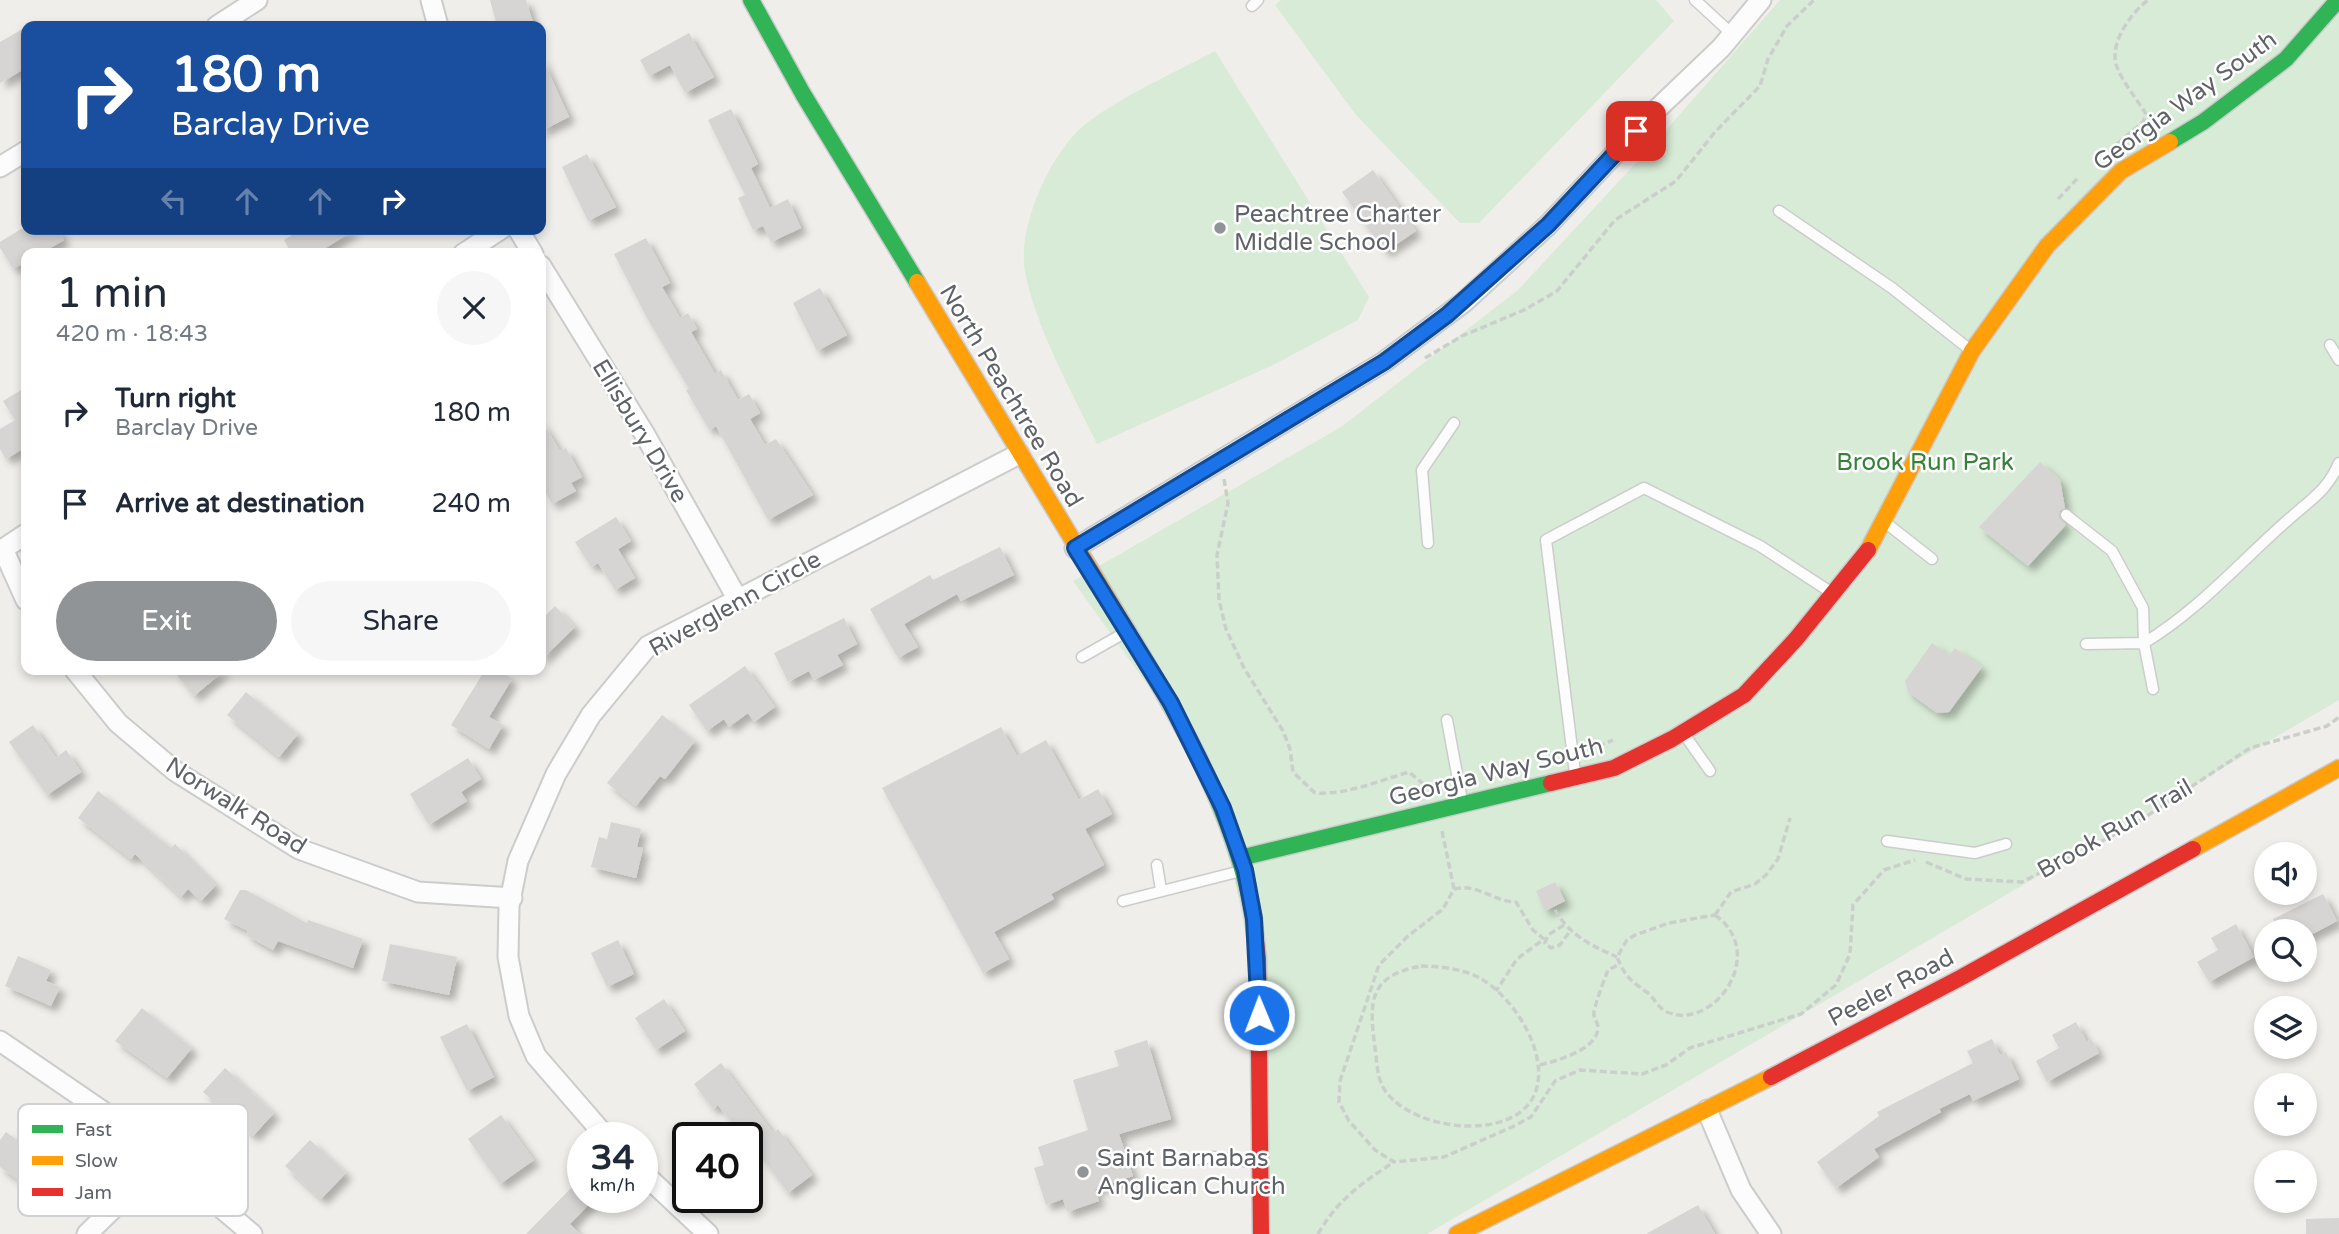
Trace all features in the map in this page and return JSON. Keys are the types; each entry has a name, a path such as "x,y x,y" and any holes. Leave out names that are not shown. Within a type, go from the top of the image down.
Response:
{"street":[{"path":"225,21 255,0"},
{"path":"430,0 436,21"},
{"name":"North Peachtree Road","path":"751,0 1075,548 1171,703 1223,808 1243,864 1258,959 1261,1234"},
{"path":"1075,548 1384,362 1464,302 1548,225 1732,34 1760,0"},
{"name":"Georgia Way South","path":"1243,864 1463,804 1614,768 1683,732 1744,695 1796,639 1870,547 1972,351 2047,246 2121,171 2203,122 2286,59 2338,0"},
{"path":"0,167 21,154"},
{"path":"472,248 492,235"},
{"name":"Ellisbury Drive","path":"546,274 644,433 737,598"},
{"name":"Riverglenn Circle","path":"593,1122 536,1056 519,1016 508,957 512,898 518,861 556,774 591,715 648,646 1019,454"},
{"path":"21,537 2,550 21,590"},
{"name":"Norwalk Road","path":"79,675 118,723 175,771 299,849 418,892 512,898"},
{"name":"Peeler Road","path":"1457,1234 1707,1110 1962,977 2339,768"},
{"path":"0,1041 92,1104"},
{"path":"1707,1110 1741,1190 1771,1234"},
{"path":"658,1187 708,1234"},
{"path":"87,1234 105,1216"},
{"path":"230,1216 252,1234"}],"lane":[{"path":"1695,0 1732,34"},
{"path":"1779,211 1881,281 1972,351"},
{"path":"2330,345 2339,360"},
{"path":"1428,543 1422,470 1454,423"},
{"path":"2086,644 2144,643 2175,624 2207,598 2290,517 2315,499 2333,478 2339,463"},
{"path":"1575,778 1546,540 1644,488 1760,546 1833,593"},
{"path":"2066,515 2112,551 2143,608 2144,643 2153,689"},
{"path":"1884,521 1932,559"},
{"path":"1082,657 1126,632"},
{"path":"1447,720 1463,804"},
{"path":"1683,732 1710,771"},
{"path":"1886,841 1975,853 2006,844"},
{"path":"1123,901 1243,864"},
{"path":"1157,865 1161,890"},
{"path":"1182,1161 1214,1157 1259,1163"}],"path":[{"path":"1419,361 1462,336 1524,310 1557,290 1615,220 1676,181 1714,132 1760,86 1768,59 1787,26 1814,0"},
{"path":"2113,147 2143,122 2146,114 2116,66 2115,52 2129,20 2148,0"},
{"path":"2056,201 2084,173"},
{"path":"1223,472 1228,503 1217,555 1219,600 1226,629 1244,668 1283,731 1290,749 1293,772 1315,793 1343,791 1409,772 1434,792 1420,796"},
{"name":"Brook Run Trail","path":"1394,1162 1444,1157 1513,1127 1531,1117 1555,1081 1580,1070 1642,1074 1666,1065 1690,1048 1801,1014 1836,985 1850,954 1853,905 1884,870 1919,859 1966,879 2022,881 2133,825 2250,748 2328,726 2339,717"},
{"path":"1572,755 1616,739"},
{"path":"1318,1234 1332,1210 1361,1184 1394,1162 1375,1150 1349,1121 1339,1102 1340,1081 1372,996 1380,965 1408,936 1443,909 1454,889 1437,811"},
{"path":"1617,957 1627,940 1634,935 1669,923 1715,915 1731,892 1755,884 1778,859 1790,818"},
{"path":"1454,889 1475,888 1508,902 1516,902 1528,924 1551,948 1564,942 1570,931"},
{"path":"1555,910 1570,931 1617,957 1634,986 1647,993 1664,1010 1684,1014 1713,1003 1731,984 1739,951 1729,926 1715,915"},
{"path":"1496,991 1517,959 1564,925"},
{"path":"1540,1065 1576,1051 1593,1040 1598,1026 1594,1012 1604,981 1608,970 1620,964"},
{"path":"1421,966 1469,974 1496,991 1512,1008 1525,1028 1540,1065 1535,1098 1531,1105 1511,1118 1484,1126 1461,1127 1420,1115 1394,1101 1380,1079 1372,1022 1372,996 1383,980 1391,975 1421,966"},
{"path":"1511,1118 1513,1127"}],"green space":[{"path":"1281,0 1656,0 1674,21 1479,223 1460,223 1356,115 1275,5"},
{"name":"Brook Run Park","path":"1780,0 2339,0 2339,700 1427,1234 1263,1234 1253,970 1214,778 1073,581 1341,427 1518,290 1661,136"},
{"path":"1215,51 1369,297 1358,320 1273,365 1097,444 1056,360 1030,294 1025,272 1025,238 1036,199 1053,163 1086,124 1120,101"}],"building":[{"path":"490,0 526,0 532,21 496,21"},
{"path":"21,30 21,71 0,83 0,42"},
{"path":"689,33 714,77 685,93 670,65 649,76 640,60"},
{"path":"546,67 569,117 546,128"},
{"path":"731,109 758,164 751,168 770,208 788,199 801,228 771,242 763,226 753,230 738,198 745,195 708,120"},
{"path":"587,154 616,207 588,221 562,167"},
{"path":"1373,170 1416,231 1385,252 1342,192"},
{"path":"21,229 21,235 61,235 64,240 50,248 21,248 21,265 13,269 0,248 0,242"},
{"path":"292,235 346,235 326,248 289,248 284,240"},
{"path":"646,238 670,283 662,287 680,318 688,313 697,329 691,332 715,374 721,370 738,400 749,394 760,413 750,419 765,445 776,439 813,495 768,520 716,426 709,430 614,254"},
{"path":"820,288 847,335 817,351 793,303"},
{"path":"21,390 21,450 6,459 0,449 0,429 15,420 3,401"},
{"path":"546,428 560,451 566,448 582,477 571,483 576,491 552,504 546,493"},
{"path":"2040,462 2060,480 2065,508 2060,511 2059,517 2066,525 2028,566 1979,527"},
{"path":"616,517 631,541 618,549 635,578 615,590 598,563 591,567 575,542"},
{"path":"1000,547 1014,575 961,601 957,594 904,624 918,647 898,658 870,609 930,575 933,580"},
{"path":"555,606 575,627 546,655 546,615"},
{"path":"844,618 857,644 837,655 843,665 814,680 809,671 788,682 774,653"},
{"path":"1932,643 1949,656 1955,648 1982,667 1949,712 1937,713 1908,692 1905,681"},
{"path":"745,666 775,707 754,722 748,713 729,727 724,719 707,731 689,705"},
{"path":"177,675 219,675 194,696"},
{"path":"482,675 506,675 512,679 489,717 503,725 489,749 451,725"},
{"path":"246,692 298,734 279,757 227,715"},
{"path":"662,715 695,741 665,779 660,776 636,806 607,783"},
{"path":"33,725 56,758 66,750 81,772 47,795 9,742"},
{"path":"1001,727 1017,756 1046,740 1079,800 1098,789 1112,814 1085,829 1104,865 1051,894 1054,899 994,932 1009,959 983,973 882,788"},
{"path":"468,758 481,779 461,792 467,801 429,825 410,794"},
{"path":"98,791 171,848 175,844 216,885 201,901 188,889 181,897 135,854 131,859 78,818"},
{"path":"611,822 641,829 637,847 643,848 636,878 591,867 599,837 607,839"},
{"path":"1555,882 1565,901 1545,911 1536,891"},
{"path":"240,890 246,890 307,923 308,920 363,939 353,968 278,941 273,950 246,935 248,931 224,919"},
{"path":"2323,894 2337,921 2317,932 2317,919 2273,919 2301,905 2317,905 2317,897"},
{"path":"2236,924 2254,957 2209,982 2197,962 2218,950 2211,938"},
{"path":"618,940 634,974 607,987 591,953"},
{"path":"390,944 457,957 449,995 382,981"},
{"path":"18,956 51,970 46,981 60,987 51,1006 5,986"},
{"path":"664,999 685,1031 656,1050 635,1018"},
{"path":"142,1008 192,1048 167,1078 115,1041"},
{"path":"2076,1022 2087,1042 2091,1039 2099,1053 2047,1082 2036,1061 2059,1048 2052,1035"},
{"path":"467,1024 494,1077 467,1091 440,1037"},
{"path":"1992,1039 2000,1055 2006,1052 2019,1079 1973,1101 1970,1094 1939,1109 1941,1112 1874,1149 1879,1157 1836,1188 1817,1162 1879,1116 1877,1112 1973,1063 1967,1051"},
{"path":"1147,1040 1171,1119 1119,1134 1133,1176 1095,1189 1099,1201 1067,1212 1063,1199 1046,1205 1034,1168 1044,1165 1038,1147 1088,1130 1073,1080 1119,1066 1114,1051"},
{"path":"721,1063 773,1133 778,1129 812,1175 788,1193 763,1159 763,1122 731,1122 718,1105 713,1109 694,1084"},
{"path":"225,1068 274,1113 253,1136 248,1132 248,1104 217,1104 203,1092"},
{"path":"501,1115 534,1160 500,1184 468,1139"},
{"path":"6,1132 18,1141 18,1180 0,1167 0,1140"},
{"path":"310,1140 346,1173 321,1199 285,1166"},
{"path":"567,1192 567,1213 581,1213 570,1224 580,1234 526,1234"},
{"path":"1698,1205 1715,1234 1646,1234"},
{"path":"2339,1218 2339,1234 2306,1234 2306,1219"}],"traffic: fast":[{"path":"751,0 803,94 917,282"},
{"path":"2170,142 2203,122 2286,59 2338,0"},
{"path":"1127,630 1186,732 1219,803 1233,839 1253,915"},
{"path":"1240,858 1551,783"}],"traffic: slow":[{"path":"1868,550 1972,351 2047,246 2121,171 2170,142"},
{"path":"917,282 1127,630"},
{"path":"2193,849 2339,768"},
{"path":"1457,1234 1771,1077"}],"traffic: jam":[{"path":"1551,783 1614,768 1672,739 1744,695 1796,639 1868,550"},
{"path":"1771,1077 1962,977 2193,849"},
{"path":"1253,915 1258,959 1261,1234"}],"place":[{"name":"Peachtree Charter Middle School","path":"1220,228"},
{"name":"Saint Barnabas Anglican Church","path":"1083,1172"}],"route":[{"path":"1259,1015 1254,919 1245,870 1223,808 1171,703 1075,548 1384,362 1464,302 1548,225 1636,131"}]}
